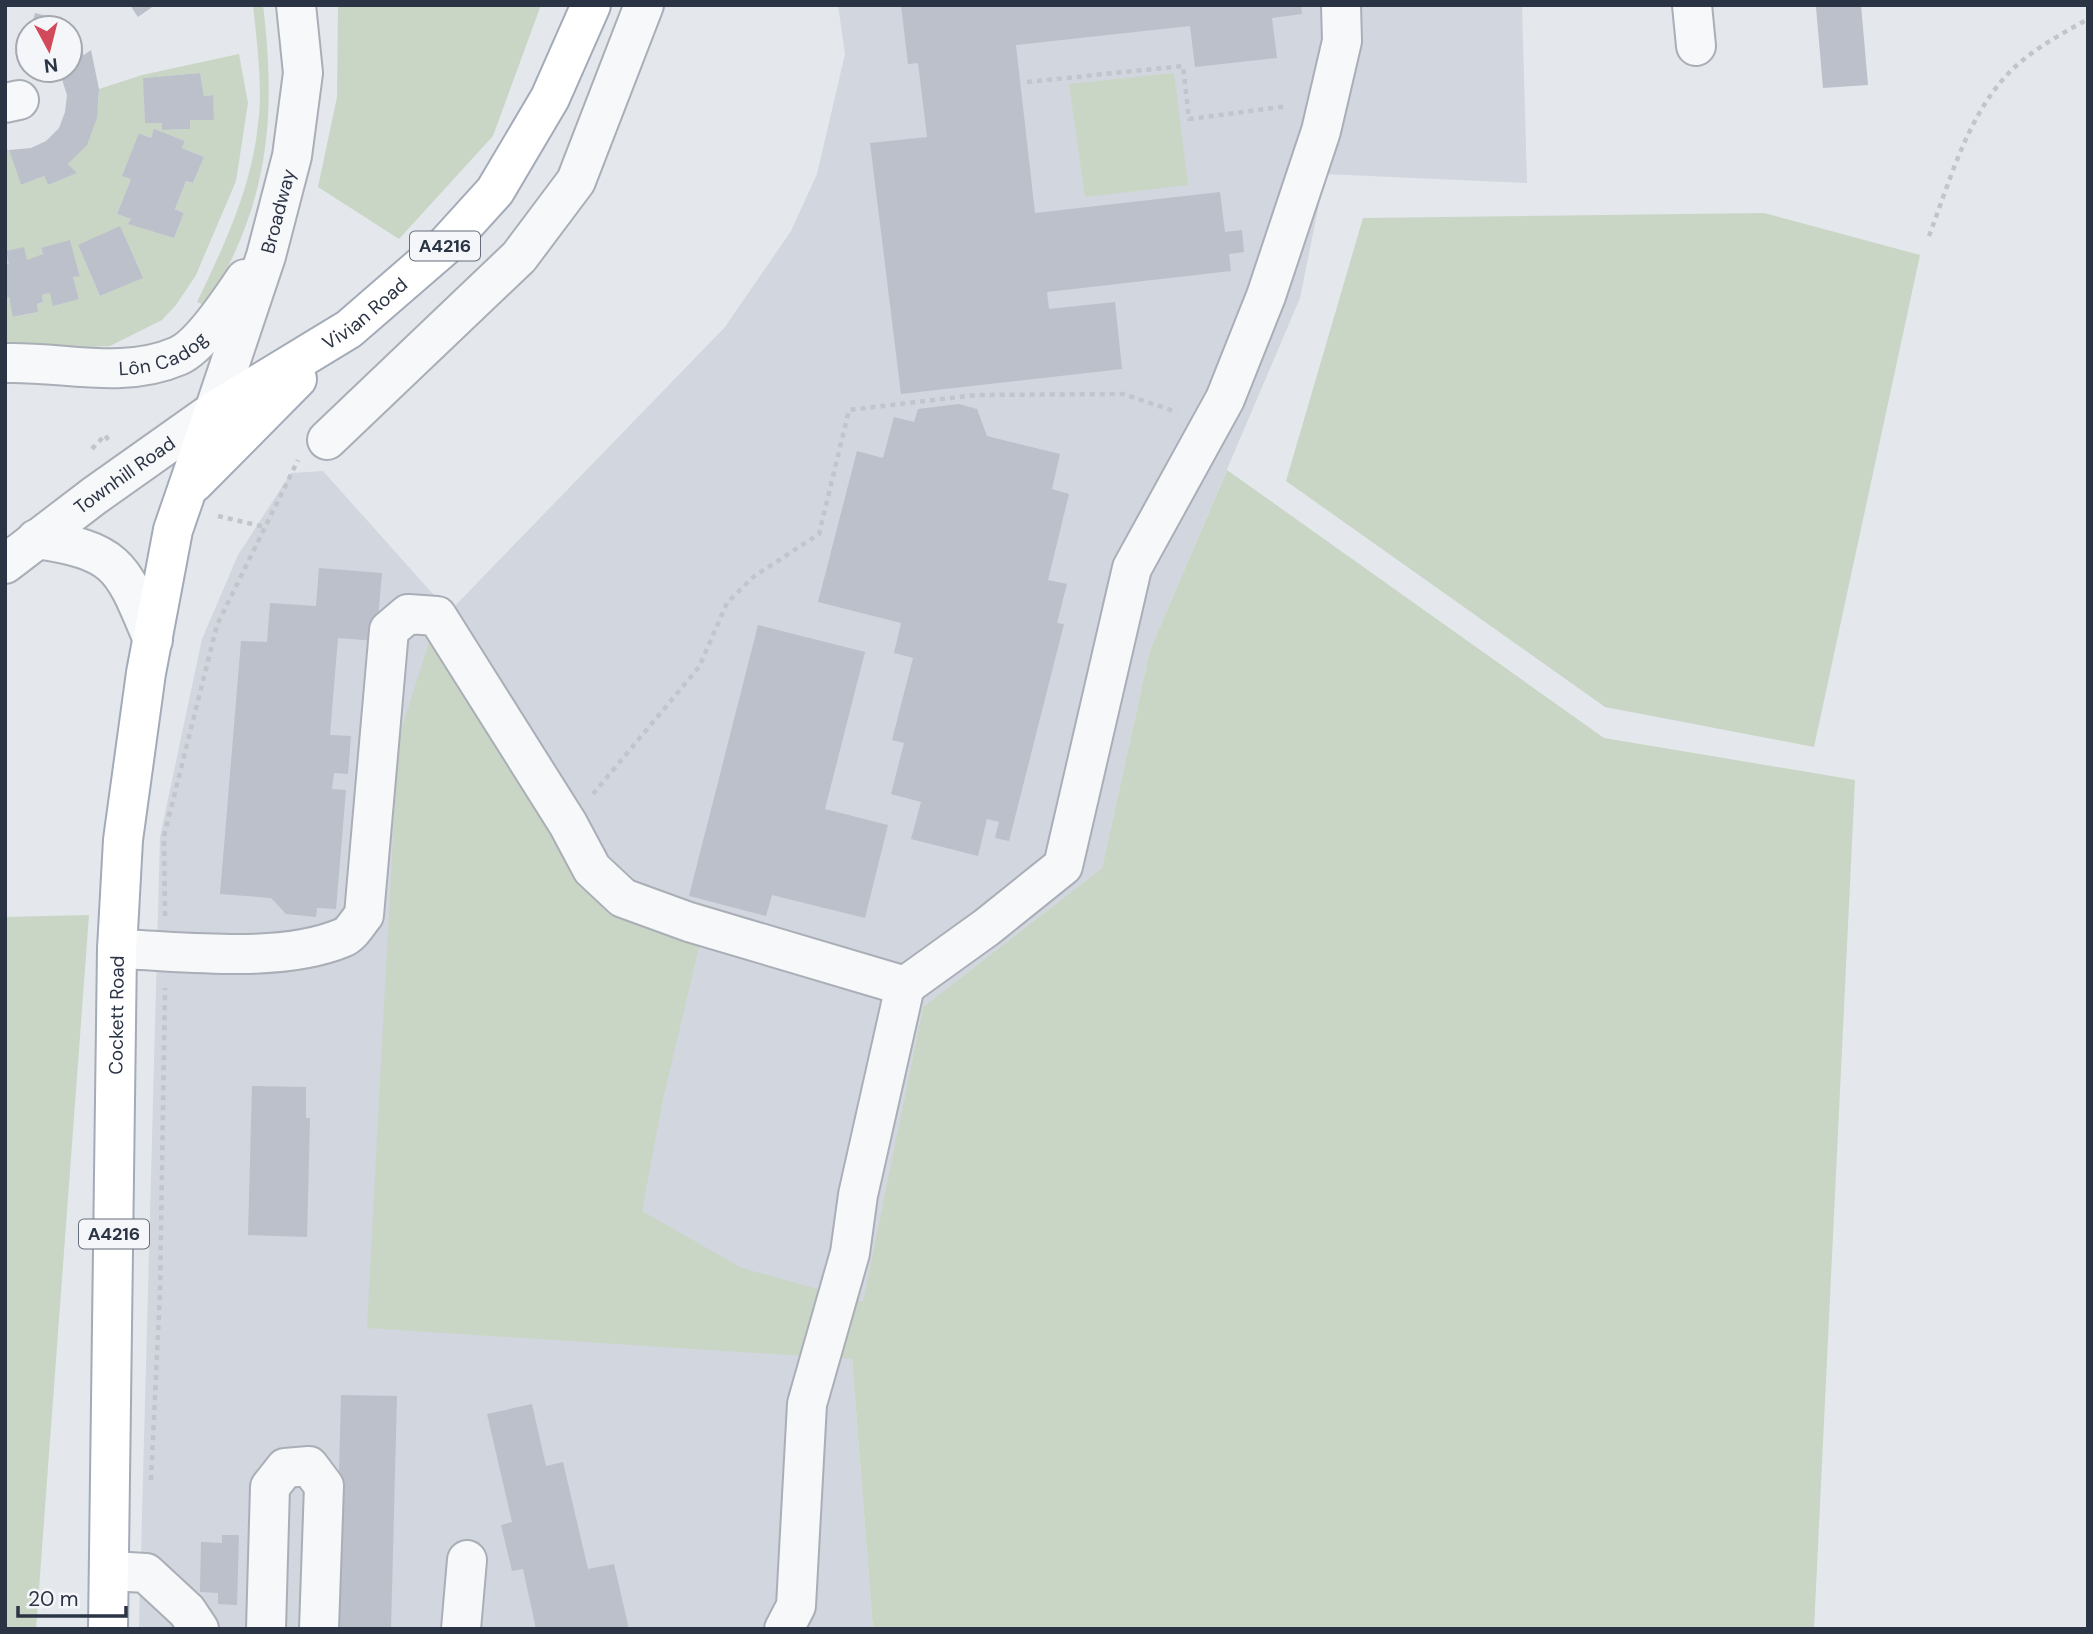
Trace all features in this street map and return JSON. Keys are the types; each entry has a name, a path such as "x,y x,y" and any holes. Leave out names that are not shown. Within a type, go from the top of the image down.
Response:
{"main road":[{"name":"Vivian Road","path":"214,411 349,330 446,245 495,191 550,98 592,5"},
{"name":"A4216","path":"186,492 251,422 349,330"},
{"name":"Cockett Road","path":"108,1629 111,1571 117,949 123,840 153,640 173,530 214,411"}],"street":[{"name":"Broadway","path":"214,411 270,243 299,115 303,73 296,5"},
{"path":"315,446 519,257 576,181 644,5"},
{"path":"784,1629 796,1606 807,1404 850,1253 863,1171 905,986 987,927 1063,866 1132,568 1225,399 1266,296 1321,131 1342,41 1341,5"},
{"path":"1692,5 1696,46"},
{"name":"Lôn Cadog","path":"5,363 120,370 180,356 218,320 270,243"},
{"name":"Townhill Road","path":"5,564 214,411"},
{"name":"Townhill Road","path":"36,539 81,545 115,564 131,587 153,640"},
{"path":"117,949 256,953 301,948 345,937 364,915 389,629 408,614 437,616 568,824 592,869 623,898 689,922 905,986"},
{"path":"266,1629 270,1487 285,1468 309,1466 324,1486 319,1629"},
{"path":"461,1629 467,1560"},
{"path":"111,1571 146,1573 187,1611 199,1629"}],"path":[{"path":"1929,236 1961,152 1992,93 2016,66 2046,43 2088,19"},
{"path":"1027,82 1183,65 1189,120 1328,101"},
{"path":"568,824 699,667 727,603 753,577 819,534 849,410 976,395 1123,394 1211,424"},
{"path":"150,1493 160,1293 166,950 164,836 218,625 315,446"}],"shaded area":[{"path":"838,5 1522,5 1527,183 1325,174 1300,298 1150,650 1102,868 923,1007 852,1359 873,1629 139,1629 160,837 202,639 238,555 291,473 323,471 449,612 725,327 791,231 817,174 845,54"}],"green space":[{"path":"253,5 263,5 267,47 269,86 263,161 243,233 206,306 197,302 235,216 255,147 260,95"},
{"path":"338,5 541,5 493,136 399,239 318,187 337,97"},
{"path":"239,54 248,103 236,181 196,275 176,305 162,320 110,346 5,351 5,298 9,297 14,317 38,312 37,304 43,302 42,295 50,293 79,299 73,277 80,275 70,241 41,249 43,254 33,259 5,265 5,148 9,150 21,185 44,176 48,185 76,173 68,164 89,139 97,112 99,89 142,75","holes":["200,73 204,96 212,95 214,119 190,120 190,129 163,130 162,123 145,123 144,78","154,130 185,141 182,148 204,157 193,183 186,181 175,209 184,213 174,238 129,224 131,219 117,214 131,179 139,133 151,138","78,245 142,278 100,296"]},
{"path":"1174,73 1188,185 1085,197 1069,84"},
{"path":"1764,213 1920,255 1814,747 1605,707 1286,481 1363,218"},
{"path":"1227,470 1604,738 1855,780 1814,1629 873,1629 852,1359 367,1328 398,740 433,630 604,910 699,947 663,1099 642,1211 742,1268 863,1302 923,1007 1102,868 1150,650"},
{"path":"89,915 36,1629 5,1629 5,917"}],"building":[{"path":"130,5 155,5 138,17"},
{"path":"901,5 1301,5 1302,14 1272,18 1277,58 1195,67 1190,26 1016,45 1035,213 1220,192 1225,232 1242,230 1244,252 1229,254 1231,271 1047,292 1049,309 1115,302 1122,369 901,394 870,143 927,137 918,63 908,64"},
{"path":"1861,5 1868,85 1823,88 1816,7"},
{"path":"91,50 99,89 97,118 87,145 68,164 77,173 48,185 44,176 21,185 9,150 31,148 46,141 59,128 67,95 63,84 84,84 84,55"},
{"path":"200,73 204,96 213,95 214,120 190,120 190,129 162,130 162,123 145,123 143,78"},
{"path":"154,129 185,141 182,148 204,157 193,183 186,181 175,209 184,213 174,238 128,224 131,219 117,214 131,179 122,176 139,133 151,138"},
{"path":"120,226 143,278 100,296 78,245"},
{"path":"70,240 80,276 73,277 79,299 53,306 50,293 42,295 43,302 37,304 38,312 13,317 9,297 5,298 5,265 9,264 6,251 24,247 27,260 43,254 41,248"},
{"path":"959,404 977,409 987,436 1060,454 1052,489 1069,494 1048,580 1067,584 1057,623 1064,624 1009,841 995,838 999,822 987,819 978,856 911,839 921,802 891,794 904,743 892,740 913,658 894,653 901,623 818,602 857,451 883,458 894,417 914,422 918,409"},
{"path":"319,568 382,573 376,641 338,638 330,735 351,736 348,774 334,773 332,789 346,790 336,909 317,908 316,917 286,914 271,898 220,894 241,641 267,642 270,603 316,606"},
{"path":"758,625 865,652 825,809 888,825 865,918 772,895 766,916 689,896"},
{"path":"252,1086 306,1087 306,1118 310,1118 307,1237 248,1235"},
{"path":"341,1395 397,1396 391,1629 335,1629"},
{"path":"532,1404 546,1466 563,1462 588,1569 614,1564 629,1629 536,1629 523,1569 512,1571 501,1525 512,1522 487,1414"},
{"path":"222,1535 239,1535 237,1605 218,1604 218,1593 200,1592 201,1542 222,1543"}]}
